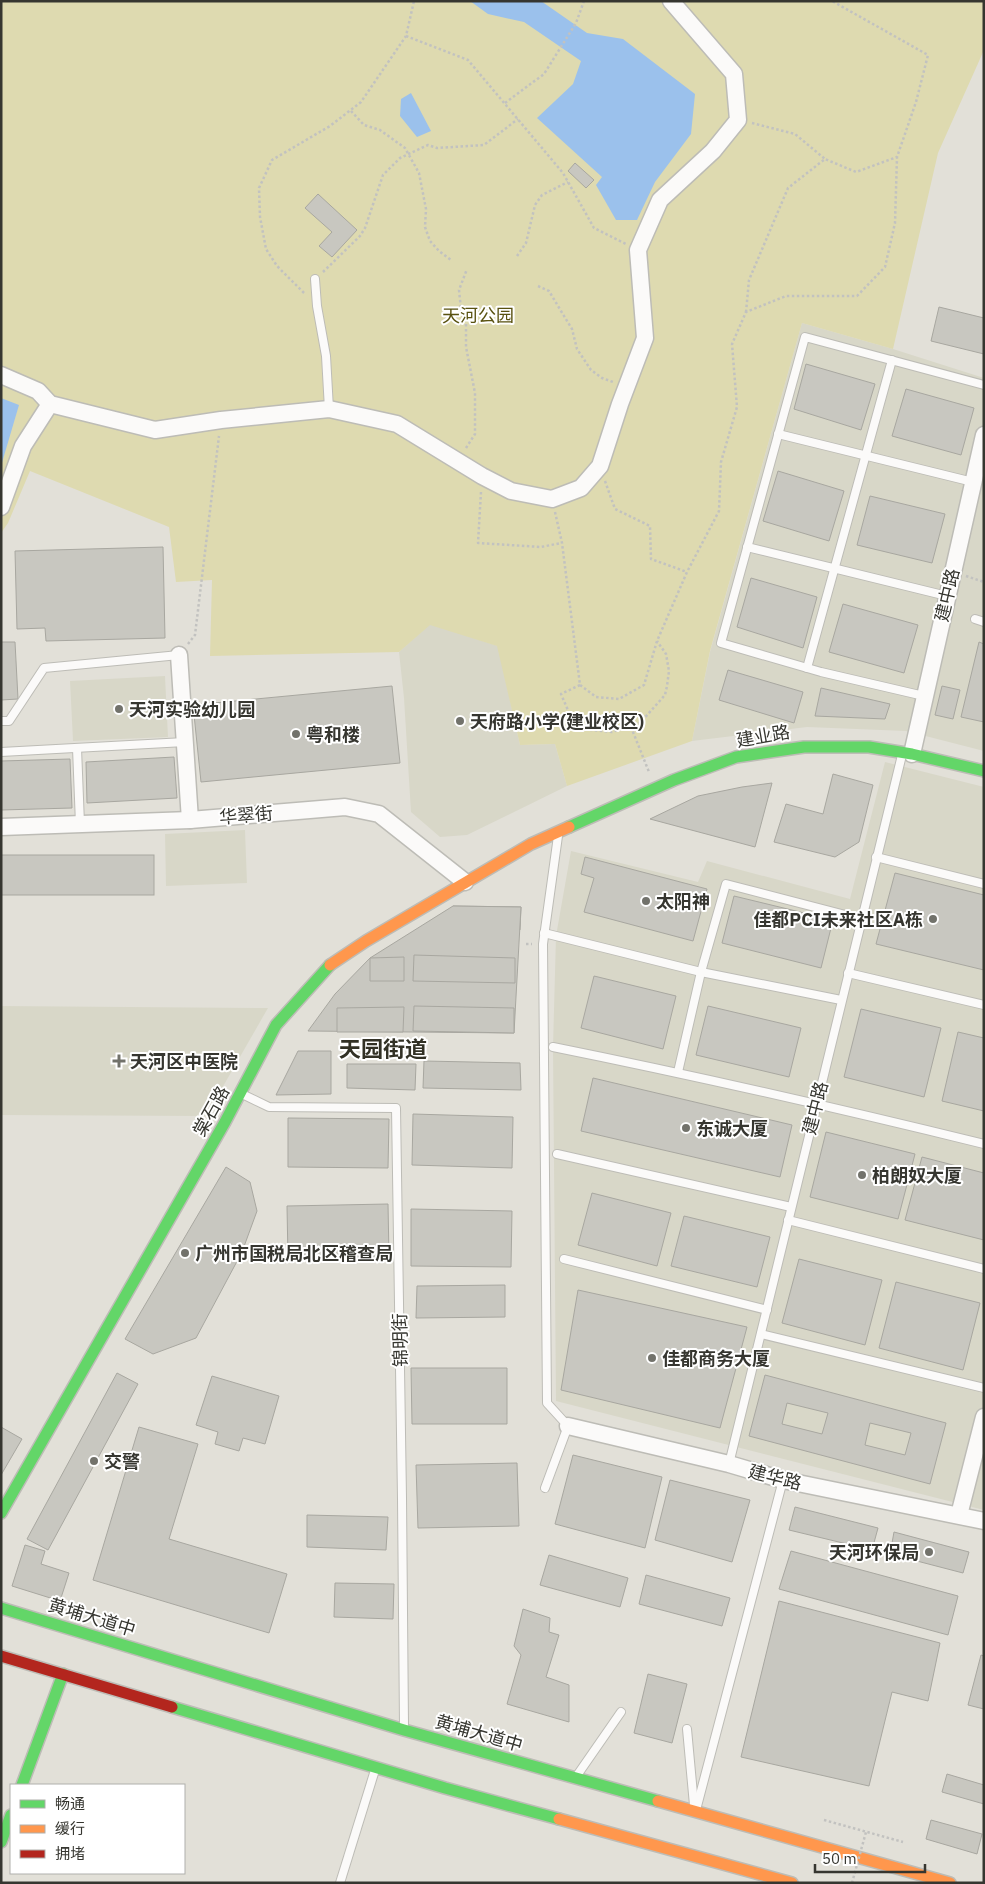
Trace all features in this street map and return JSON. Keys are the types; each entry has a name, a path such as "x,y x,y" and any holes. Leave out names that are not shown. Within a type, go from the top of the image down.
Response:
{"main road":[{"name":"建业路","path":"559,831 656,788 736,757 804,747 869,747 907,753 984,771"},
{"name":"棠石路","path":"1,1513 225,1122 276,1025 329,966 366,941 465,882 531,844 559,831"},
{"name":"黄埔大道中","path":"1,1608 404,1730 950,1883"},
{"path":"1,1656 445,1788 792,1883"},
{"path":"22,1784 63,1674"},
{"path":"1,1842 10,1818"}],"street":[{"path":"1,375 38,391 50,404 154,430 222,420 328,409 397,424 482,476 511,491 552,499 580,488 600,466 626,387 645,338 638,250 660,200 713,152 738,120 734,74 671,1"},
{"path":"1,507 23,446 50,404"},
{"name":"建中路","path":"907,753 924,696 984,436"},
{"path":"179,655 190,820"},
{"name":"华翠街","path":"1,827 190,820 345,807 379,814 465,882"},
{"path":"959,1515 984,1417"},
{"name":"建华路","path":"568,1426 729,1464 783,1480 984,1521"}],"lane":[{"path":"316,279 317,306 326,356 328,409"},
{"path":"924,696 807,668 721,643 805,337 984,385"},
{"path":"807,668 892,360"},
{"path":"778,434 973,482"},
{"path":"747,548 947,596"},
{"path":"975,619 984,622"},
{"path":"1,721 9,721 44,668 179,655"},
{"path":"1,752 185,742"},
{"path":"78,748 80,824"},
{"name":"建中路","path":"729,1464 876,857 907,753"},
{"path":"545,1488 568,1426 546,1403 544,933 559,831"},
{"path":"876,857 984,884"},
{"path":"678,1072 701,972 726,884 861,919"},
{"path":"544,933 701,972 841,1000"},
{"path":"848,973 984,1005"},
{"path":"553,1047 678,1072 816,1103 984,1144"},
{"name":"锦明街","path":"241,1093 269,1107 396,1108 403,1526 404,1730"},
{"path":"557,1154 792,1207"},
{"path":"788,1220 984,1269"},
{"path":"564,1259 767,1310"},
{"path":"761,1334 984,1388"},
{"path":"695,1812 783,1480"},
{"path":"575,1778 621,1712"},
{"path":"687,1729 695,1812"},
{"path":"340,1883 376,1767"}],"path":[{"path":"317,306 277,266 266,249 260,218 259,188 272,160 330,126 360,102 406,36 414,1"},
{"path":"505,104 544,74 576,23 584,1"},
{"path":"746,312 786,296 857,296 885,267 895,223 897,157 916,102 928,55 832,1"},
{"path":"406,36 468,60 563,173 594,228 638,250"},
{"path":"350,110 364,125 380,130 404,148 419,173 423,185 426,209 425,227 430,241 438,251 451,260"},
{"path":"316,279 360,236 365,228 383,175 400,158 428,145 437,148 484,145 518,119"},
{"path":"738,120 795,134 825,159 856,172 897,157"},
{"path":"552,499 562,543 580,685 596,697 619,699 644,685 657,641 687,572 719,511 721,462 737,407 732,344 746,312 749,280 788,188 825,159"},
{"path":"517,256 526,243 535,205 542,195 568,182"},
{"path":"458,460 475,434 475,393 466,347 466,324 461,309 459,290 467,269"},
{"path":"538,286 549,291 572,329 577,349 591,370 602,378 626,387"},
{"path":"179,655 195,635 222,420"},
{"path":"600,466 615,509 650,526 651,559 687,572"},
{"path":"482,476 478,543 541,547 562,543"},
{"path":"580,685 561,694 573,722 591,730 612,732 640,723 665,695 669,672 666,654 657,641"},
{"path":"631,727 656,788"},
{"path":"824,1820 903,1842"},
{"path":"852,1883 866,1832"}],"shaded area":[{"path":"802,323 984,378 984,751 906,731 807,727 692,741 710,652"},
{"name":"天府路小学(建业校区)","path":"430,624 498,646 520,745 555,744 567,786 467,835 440,837 411,812 404,698 399,652"},
{"name":"天河实验幼儿园","path":"165,676 168,737 73,741 70,681"},
{"path":"885,762 984,787 984,1510 556,1401 553,1047 556,936 571,851 698,882 707,861 850,899"},
{"path":"245,830 247,883 166,886 165,834"},
{"name":"天河区中医院","path":"1,1006 268,1008 206,1116 1,1115"}],"green space":[{"name":"天河公园","path":"1,1 984,1 984,50 938,153 893,349 802,323 710,651 692,741 567,786 555,744 520,745 497,646 430,625 399,652 210,656 212,580 176,582 169,527 30,471 8,523 1,533"}],"water":[{"path":"470,1 541,1 587,33 623,39 695,94 691,134 655,182 637,220 616,220 596,185 602,177 537,118 573,84 581,61 524,22 488,14"},
{"path":"411,93 431,131 417,137 400,116 401,99"},
{"path":"1,398 19,405 1,466"}],"building":[{"path":"575,163 594,180 586,188 568,171"},
{"path":"318,194 357,230 332,257 319,246 332,232 305,208"},
{"path":"939,307 984,318 984,354 931,341"},
{"path":"806,364 875,384 861,430 794,409"},
{"path":"906,389 974,408 961,455 892,436"},
{"path":"778,471 844,491 829,541 763,521"},
{"path":"870,496 945,514 932,563 857,545"},
{"path":"163,547 165,638 46,641 45,628 17,629 15,551"},
{"path":"751,578 817,597 803,648 737,627"},
{"path":"843,604 918,625 904,673 829,652"},
{"path":"1,642 15,642 18,699 1,700"},
{"path":"979,642 984,644 984,722 961,717"},
{"path":"728,670 803,692 794,723 719,700"},
{"name":"粤和楼","path":"392,686 400,763 201,782 193,705"},
{"path":"942,686 960,690 953,719 935,715"},
{"path":"821,688 890,704 885,719 815,716"},
{"path":"174,757 177,798 87,803 86,762"},
{"path":"70,759 72,808 1,810 1,761"},
{"path":"833,774 873,785 859,842 835,857 774,842 786,804 823,814"},
{"path":"772,783 755,847 650,819 698,796"},
{"path":"1,855 154,855 154,895 1,895"},
{"name":"太阳神","path":"585,857 707,889 693,941 584,912 594,878 581,874"},
{"name":"佳都PCI未来社区A栋","path":"895,873 984,895 984,970 876,944"},
{"path":"734,896 833,920 821,968 722,943"},
{"path":"453,906 521,907 520,930 452,929"},
{"path":"453,906 521,907 514,1033 308,1031 335,994 370,958"},
{"path":"414,955 515,958 515,983 413,981"},
{"path":"404,957 404,981 370,981 370,958"},
{"path":"594,976 676,996 663,1049 581,1028"},
{"path":"414,1006 514,1008 514,1033 413,1031"},
{"path":"708,1006 801,1028 789,1077 696,1055"},
{"path":"404,1007 403,1032 337,1032 337,1008"},
{"path":"861,1009 941,1028 924,1097 844,1077"},
{"path":"958,1032 984,1038 984,1111 942,1101"},
{"path":"298,1051 331,1051 331,1094 276,1095"},
{"path":"424,1061 520,1063 521,1090 423,1088"},
{"path":"347,1064 416,1064 415,1090 347,1088"},
{"name":"东诚大厦","path":"593,1078 792,1125 780,1177 581,1131"},
{"path":"413,1114 513,1117 512,1168 412,1165"},
{"path":"288,1118 389,1119 388,1168 288,1167"},
{"name":"柏朗奴大厦","path":"826,1132 915,1154 898,1219 810,1197"},
{"path":"922,1157 984,1173 984,1240 905,1220"},
{"path":"226,1167 250,1182 257,1211 242,1252 196,1338 153,1354 125,1339"},
{"path":"592,1193 671,1213 657,1266 578,1245"},
{"path":"388,1204 389,1257 288,1259 287,1206"},
{"path":"411,1209 512,1211 511,1267 411,1266"},
{"path":"684,1216 770,1237 757,1287 671,1266"},
{"path":"799,1259 882,1280 865,1345 782,1323"},
{"path":"896,1282 980,1303 963,1370 879,1348"},
{"path":"505,1285 505,1317 416,1318 417,1286"},
{"name":"佳都商务大厦","path":"578,1290 747,1327 720,1428 561,1390"},
{"path":"411,1368 507,1368 507,1424 412,1424"},
{"path":"117,1373 138,1384 48,1550 27,1539"},
{"path":"765,1375 946,1423 930,1484 749,1436","holes":["787,1403 828,1413 822,1434 782,1424","870,1423 911,1433 905,1455 865,1445"]},
{"path":"212,1376 279,1396 265,1444 243,1438 239,1451 215,1444 218,1432 196,1425"},
{"path":"1,1427 22,1439 1,1475"},
{"path":"139,1427 198,1444 169,1539 287,1574 269,1633 93,1580"},
{"path":"573,1455 662,1477 645,1548 555,1524"},
{"path":"517,1463 519,1526 418,1528 416,1465"},
{"path":"670,1480 750,1500 732,1562 655,1540"},
{"path":"795,1507 878,1528 872,1550 789,1530"},
{"path":"307,1515 388,1517 386,1550 307,1547"},
{"path":"894,1532 969,1552 963,1573 890,1554"},
{"path":"25,1545 45,1551 41,1564 69,1573 60,1601 12,1586"},
{"path":"791,1551 958,1596 948,1635 779,1589"},
{"path":"549,1555 628,1578 620,1607 540,1585"},
{"path":"646,1575 730,1598 722,1626 639,1604"},
{"path":"335,1583 394,1584 393,1619 334,1617"},
{"path":"779,1601 940,1643 928,1701 892,1692 869,1786 741,1757"},
{"path":"523,1609 550,1618 549,1632 559,1635 546,1677 569,1685 569,1722 507,1704 521,1655 514,1646"},
{"path":"981,1655 984,1656 984,1709 968,1705"},
{"path":"648,1674 687,1684 672,1743 634,1733"},
{"path":"947,1774 984,1785 984,1804 942,1792"},
{"path":"931,1820 982,1834 977,1854 926,1839"}],"traffic: fast":[{"path":"569,827 674,780 736,757 804,747 869,747 912,754 984,771"},
{"path":"1,1513 225,1122 276,1025 330,965"},
{"path":"1,1608 404,1730 658,1801"},
{"path":"22,1784 63,1674"},
{"path":"172,1707 445,1788 559,1819"},
{"path":"1,1842 10,1818"}],"traffic: slow":[{"path":"330,965 366,941 531,844 569,827"},
{"path":"658,1801 950,1883"},
{"path":"559,1819 792,1883"}],"traffic: jam":[{"path":"1,1656 172,1707"}],"place":[{"name":"天河实验幼儿园","path":"119,709"},
{"name":"天府路小学(建业校区)","path":"460,721"},
{"name":"粤和楼","path":"296,734"},
{"name":"太阳神","path":"646,901"},
{"name":"佳都PCI未来社区A栋","path":"933,919"},
{"name":"天河区中医院","path":"119,1061"},
{"name":"东诚大厦","path":"686,1128"},
{"name":"柏朗奴大厦","path":"862,1175"},
{"name":"广州市国税局北区稽查局","path":"185,1253"},
{"name":"佳都商务大厦","path":"652,1358"},
{"name":"交警","path":"94,1461"},
{"name":"天河环保局","path":"929,1552"}],"district":[{"name":"天园街道","path":"383,1048"}]}
